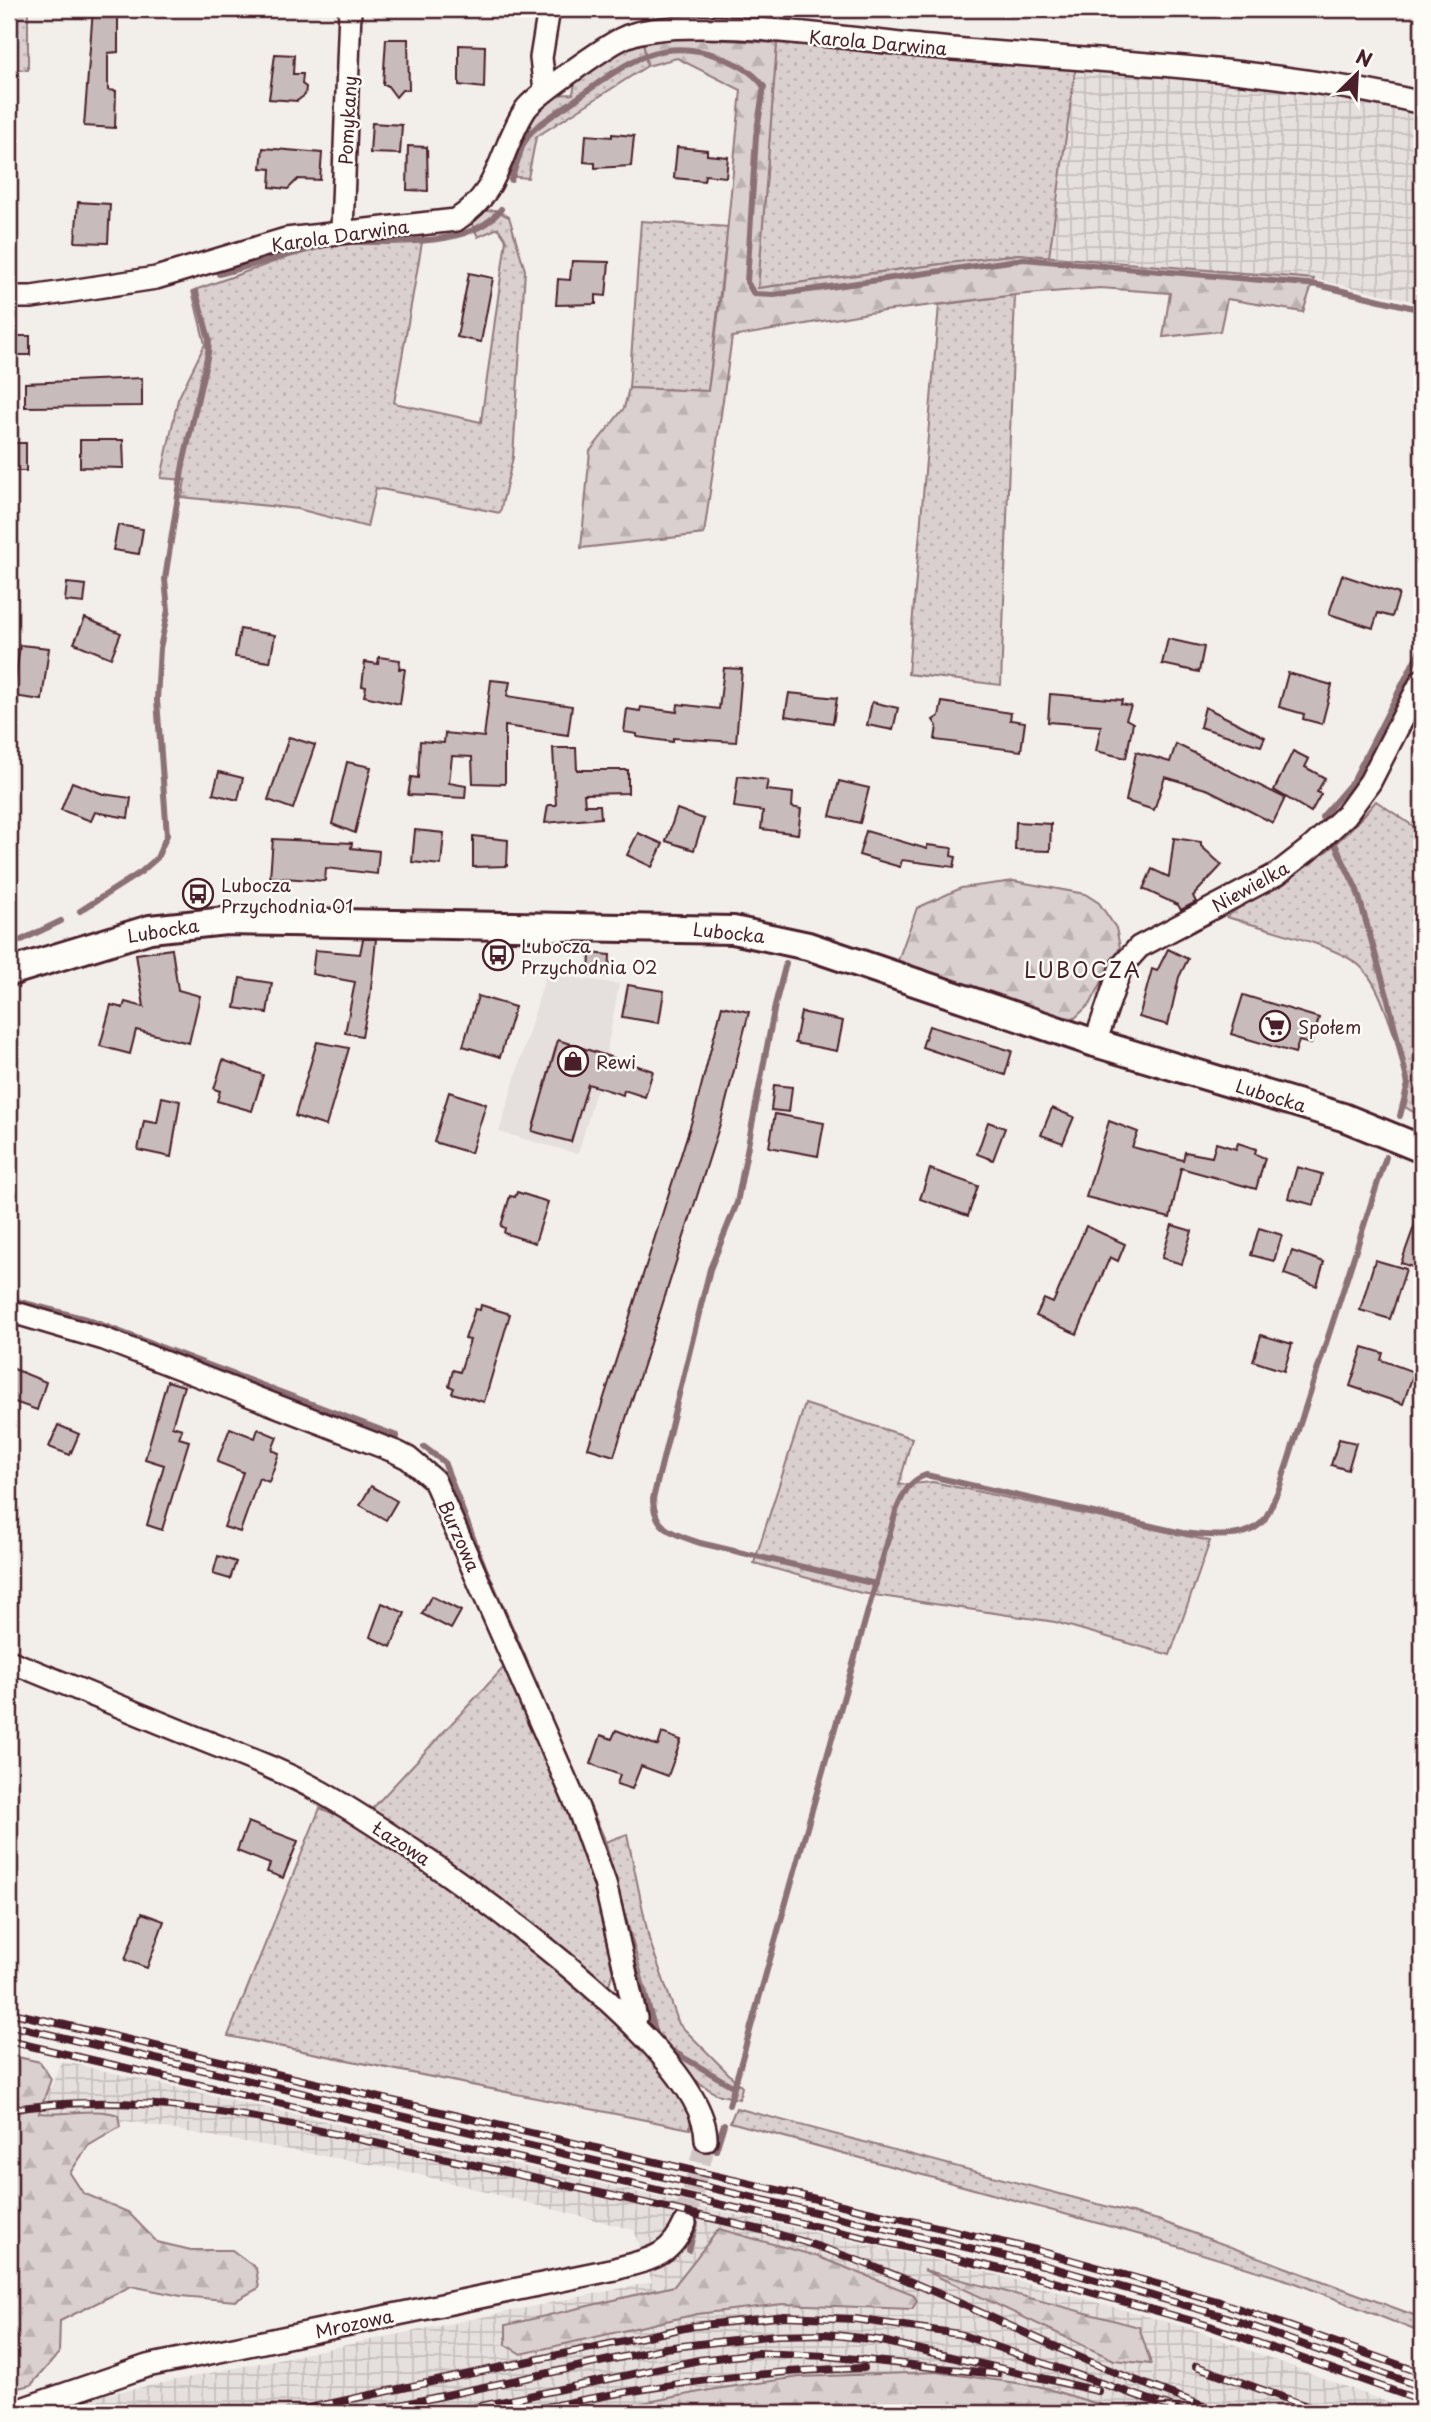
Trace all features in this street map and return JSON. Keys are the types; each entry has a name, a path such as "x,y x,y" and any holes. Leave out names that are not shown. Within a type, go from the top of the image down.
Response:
{"street":[{"name":"Pomykany","path":"342,231 351,9"},
{"path":"545,90 541,58 549,9"},
{"name":"Karola Darwina","path":"9,297 32,297 156,278 286,239 456,220 477,208 489,189 527,107 545,90 623,38 653,28 751,30 1152,67 1280,76 1422,103"},
{"name":"Niewielka","path":"1095,1043 1121,967 1139,947 1277,874 1340,821 1370,782 1422,680"},
{"name":"Lubocka","path":"9,972 150,929 226,921 733,930 808,946 1095,1043 1343,1117 1422,1149"},
{"name":"Burzowa","path":"9,1311 104,1339 396,1452 408,1458 433,1480 578,1808 605,1883 636,2018 633,2024"},
{"name":"Łazowa","path":"9,1661 319,1791 394,1836 501,1913 633,2024 697,2104 704,2120 706,2140"},
{"name":"Mrozowa","path":"10,2413 147,2366 658,2257 673,2247 685,2223"}],"shaded area":[{"path":"1076,65 1343,96 1422,115 1422,303 1314,279 1049,257"},
{"path":"546,974 619,984 606,1056 578,1154 499,1132"},
{"path":"61,2061 983,2271 1193,2329 1416,2413 46,2413 65,2403 652,2282 634,2230 397,2169 126,2121 9,2148 9,2090 51,2088"}],"green space":[{"path":"9,9 28,9 28,70 9,69"},
{"path":"688,38 777,43 758,288 1018,254 1314,279 1303,312 1227,299 1220,331 1163,337 1170,293 1100,288 1015,295 868,313 732,337 704,534 581,548 590,451 624,408 629,388 708,391 721,294 741,90 677,58 647,66 643,40"},
{"path":"643,40 647,66 536,137 528,178 505,176 535,110 546,95 573,94 578,65"},
{"path":"777,43 1076,65 1049,257 1018,254 758,288"},
{"path":"495,210 509,217 525,270 513,457 500,513 376,488 367,527 298,509 182,497 185,480 161,478 178,399 205,344 192,291 344,237 424,231 394,403 481,422 506,240 498,228 478,237 471,222 486,211"},
{"path":"641,221 728,227 708,391 629,388"},
{"path":"1015,295 1001,685 908,674 939,305"},
{"path":"1376,801 1422,832 1422,1117 1405,1107 1408,1082 1402,1057 1378,993 1362,968 1336,952 1318,945 1227,917 1323,854 1347,833"},
{"path":"1014,881 1085,894 1099,903 1116,928 1120,947 1091,1003 1075,1018 1061,1017 897,963 917,908 961,888"},
{"path":"805,1404 912,1438 899,1485 933,1482 1210,1541 1170,1655 1055,1622 861,1593 754,1563"},
{"path":"506,1665 575,1816 616,1962 609,1984 600,1984 369,1812"},
{"path":"320,1808 373,1830 544,1959 638,2042 691,2106 690,2129 228,2036"},
{"path":"627,1834 649,1939 679,2024 742,2087 739,2099 716,2094 678,2068 659,2037 605,1842"},
{"path":"9,2055 40,2062 51,2079 39,2113 99,2112 118,2115 120,2127 88,2146 70,2173 83,2193 128,2212 157,2242 191,2250 232,2250 256,2268 259,2288 235,2301 181,2296 131,2286 60,2321 59,2353 31,2385 9,2390"},
{"path":"736,2108 1158,2220 1422,2318 1422,2333 1293,2282 1141,2235 730,2122"},
{"path":"719,2229 816,2256 913,2294 917,2301 912,2309 783,2304 697,2314 521,2354 506,2345 506,2325 674,2286"},
{"path":"924,2270 1139,2327 1151,2364 1114,2360"},
{"path":"936,2372 1038,2386 1128,2413 758,2413 745,2407 712,2413 591,2413 715,2389 800,2377"}],"building":[{"path":"93,9 118,9 118,52 108,53 108,90 116,91 115,128 84,126"},
{"path":"386,39 408,39 409,90 402,90 396,97 387,85 383,85"},
{"path":"459,45 485,46 484,88 459,85"},
{"path":"275,54 294,55 293,74 303,74 305,95 297,101 269,99"},
{"path":"372,123 402,125 400,154 370,153"},
{"path":"612,134 634,136 631,166 595,168 595,163 584,162 586,135 612,137"},
{"path":"408,146 427,147 428,191 407,190"},
{"path":"677,147 707,150 707,155 728,157 726,177 705,175 704,181 674,178"},
{"path":"263,148 322,153 320,180 298,179 288,189 270,187 271,169 261,168"},
{"path":"78,202 110,204 108,243 75,242"},
{"path":"572,261 609,262 606,296 596,295 596,304 556,305 558,279 570,280"},
{"path":"469,273 493,278 481,342 457,337"},
{"path":"9,336 30,336 30,355 9,355"},
{"path":"142,378 142,406 25,407 25,383"},
{"path":"80,440 123,440 124,468 80,467"},
{"path":"9,443 26,443 26,471 9,471"},
{"path":"118,525 143,529 139,554 113,550"},
{"path":"1342,575 1399,594 1392,617 1378,613 1373,628 1329,614"},
{"path":"67,583 86,585 84,603 65,601"},
{"path":"85,618 121,633 111,658 74,643"},
{"path":"240,629 275,635 270,662 235,657"},
{"path":"1168,639 1204,647 1199,672 1162,664"},
{"path":"20,645 49,648 42,700 13,696"},
{"path":"379,657 400,660 399,669 405,669 400,704 364,696 366,687 362,686 365,662 378,664"},
{"path":"724,668 742,669 736,742 673,738 673,742 637,737 637,734 624,732 627,709 640,711 641,707 677,712 678,704 719,709"},
{"path":"1288,673 1332,685 1322,724 1303,719 1304,714 1279,707"},
{"path":"491,680 510,682 507,696 572,706 568,735 505,726 505,784 473,783 472,757 452,756 449,783 466,786 465,798 408,795 411,777 418,778 420,741 444,743 445,733 484,737"},
{"path":"789,693 837,698 833,723 785,716"},
{"path":"1050,694 1122,700 1121,704 1131,706 1126,719 1133,723 1126,758 1096,751 1101,726 1048,722"},
{"path":"872,702 898,708 893,730 867,725"},
{"path":"942,702 1011,713 1010,720 1025,722 1021,751 935,740 937,726 933,720 939,716"},
{"path":"1205,707 1265,737 1261,746 1200,727"},
{"path":"289,737 315,745 293,809 268,800"},
{"path":"1176,744 1285,798 1273,823 1209,790 1165,777 1154,810 1126,801 1136,752 1170,762"},
{"path":"553,748 576,748 577,770 628,770 628,793 584,794 585,805 600,805 601,818 545,823 548,805 556,805"},
{"path":"1293,751 1309,759 1305,767 1325,778 1317,792 1321,794 1311,812 1274,790"},
{"path":"347,762 371,767 355,833 332,824"},
{"path":"219,772 243,778 238,800 213,794"},
{"path":"738,776 768,780 766,790 793,793 792,807 801,809 798,834 761,829 763,811 734,807"},
{"path":"839,781 869,788 860,823 830,816"},
{"path":"72,782 103,794 131,798 128,818 95,812 91,821 61,810"},
{"path":"677,809 704,819 694,850 666,841"},
{"path":"1016,822 1051,824 1050,851 1015,850"},
{"path":"415,830 444,833 441,865 412,862"},
{"path":"866,831 927,849 927,845 952,848 951,856 956,857 954,867 902,860 900,867 859,855"},
{"path":"638,833 663,844 652,867 627,855"},
{"path":"473,836 508,840 507,866 473,867"},
{"path":"1174,838 1201,842 1201,846 1222,865 1193,896 1196,902 1181,910 1178,905 1143,889 1152,869 1169,877"},
{"path":"273,839 352,843 351,848 379,851 377,874 326,868 325,881 270,877"},
{"path":"363,939 376,939 370,998 362,1036 345,1033 355,982 312,974 315,950 360,954"},
{"path":"172,949 178,990 200,996 189,1043 136,1030 130,1054 100,1046 111,1005 123,1008 125,1002 144,1007 136,954"},
{"path":"1168,949 1188,959 1179,977 1168,1025 1139,1017 1152,969 1157,971"},
{"path":"590,953 610,955 609,976 589,975"},
{"path":"240,978 272,983 267,1013 235,1008"},
{"path":"628,985 664,991 659,1023 622,1017"},
{"name":"Społem","path":"1243,995 1319,1018 1311,1044 1299,1041 1295,1053 1231,1034"},
{"path":"478,996 515,1007 500,1057 463,1046"},
{"path":"722,1006 749,1012 721,1121 614,1456 588,1448 694,1114"},
{"path":"801,1012 843,1021 837,1051 795,1043"},
{"path":"929,1026 1012,1051 1005,1075 922,1047"},
{"path":"558,1040 653,1071 645,1097 624,1090 623,1095 588,1084 571,1142 532,1131"},
{"path":"317,1042 349,1048 326,1126 295,1116"},
{"path":"223,1060 263,1075 252,1111 217,1101 220,1091 214,1089"},
{"path":"774,1085 792,1087 789,1112 771,1110"},
{"path":"449,1092 486,1104 471,1153 434,1142"},
{"path":"162,1097 180,1101 171,1157 138,1150 144,1121 157,1123"},
{"path":"1052,1108 1074,1117 1063,1143 1041,1135"},
{"path":"775,1114 824,1123 818,1156 769,1147"},
{"path":"1109,1121 1138,1132 1132,1147 1183,1160 1185,1152 1212,1157 1216,1143 1236,1149 1238,1143 1256,1149 1255,1154 1265,1158 1256,1189 1181,1168 1170,1218 1086,1197"},
{"path":"988,1122 1005,1128 993,1160 977,1154"},
{"path":"1297,1167 1322,1174 1314,1205 1288,1198"},
{"path":"930,1169 978,1186 968,1216 920,1199"},
{"path":"517,1192 548,1202 535,1243 504,1233 505,1228 501,1226 510,1196 515,1197"},
{"path":"1420,1210 1422,1211 1422,1270 1401,1263"},
{"path":"1172,1225 1192,1231 1182,1264 1162,1258"},
{"path":"1086,1226 1125,1244 1118,1261 1110,1257 1077,1334 1036,1316 1044,1299 1053,1303"},
{"path":"1259,1228 1282,1235 1274,1261 1251,1255"},
{"path":"1292,1251 1324,1262 1317,1286 1284,1274"},
{"path":"1375,1260 1406,1269 1390,1319 1360,1310"},
{"path":"481,1305 510,1314 484,1402 452,1393 454,1388 449,1386 453,1370 460,1372 470,1340 465,1339 475,1309 480,1310"},
{"path":"1261,1335 1292,1344 1284,1371 1253,1361"},
{"path":"1363,1347 1383,1353 1381,1360 1414,1372 1403,1404 1350,1386"},
{"path":"9,1367 46,1382 37,1410 9,1400"},
{"path":"167,1381 184,1386 172,1426 182,1429 179,1438 189,1441 162,1530 147,1525 164,1465 145,1459"},
{"path":"58,1425 79,1434 70,1455 49,1447"},
{"path":"230,1428 255,1438 258,1429 277,1437 272,1450 279,1453 269,1482 259,1478 240,1532 224,1527 243,1472 217,1462"},
{"path":"1339,1439 1356,1443 1348,1470 1331,1465"},
{"path":"371,1486 397,1501 386,1520 360,1505"},
{"path":"218,1556 236,1562 230,1579 213,1574"},
{"path":"431,1596 461,1611 451,1629 422,1614"},
{"path":"382,1603 405,1613 391,1647 370,1637"},
{"path":"616,1730 658,1746 662,1733 681,1740 668,1776 641,1766 632,1789 617,1784 620,1775 591,1764 601,1735 612,1739"},
{"path":"248,1822 298,1841 283,1878 267,1872 270,1864 237,1851"},
{"path":"142,1913 164,1921 147,1968 125,1960"}],"waterway":[{"path":"511,180 523,144 531,132 612,73 661,51 699,51 739,66 764,87 756,136 747,282 754,294 774,295 1024,259 1318,285 1422,310"},
{"path":"350,242 432,240 453,236 488,222 501,209"},
{"path":"219,274 333,243"},
{"path":"80,911 141,872 157,858 167,835 157,700 160,648 168,610 165,579 183,464 208,353 209,339 196,292"},
{"path":"1400,1116 1408,1084 1388,999 1357,890 1322,817 1353,781 1422,646"},
{"path":"9,946 61,921"},
{"path":"786,963 775,1005 737,1203 710,1269 653,1499 654,1509 661,1524 682,1537 876,1584"},
{"path":"9,986 19,983"},
{"path":"729,2105 896,1511 907,1489 926,1475 1182,1533 1226,1536 1247,1532 1256,1527 1264,1520 1279,1489 1386,1157"},
{"path":"9,1299 86,1319 397,1436"},
{"path":"424,1447 444,1462 485,1569 537,1688"},
{"path":"588,1806 602,1838 610,1868"},
{"path":"632,1957 655,2032"},
{"path":"669,2049 734,2087"},
{"path":"716,2150 724,2124"},
{"path":"689,2250 696,2224"}],"tunnel":[{"path":"685,2223 706,2140"}],"railway":[{"path":"9,2012 1036,2250 1217,2301 1422,2373"},
{"path":"9,2025 1043,2265 1223,2316 1422,2387"},
{"path":"9,2041 1040,2278 1210,2326 1422,2401"},
{"path":"9,2110 63,2104 117,2103 225,2113 332,2133 774,2233 895,2275 1105,2368 1222,2413"},
{"path":"286,2413 694,2326 785,2316 855,2319 959,2334 1188,2413"},
{"path":"363,2413 665,2348 776,2335 825,2334 878,2340 1098,2391"},
{"path":"448,2413 699,2360 758,2353 827,2356 997,2374"},
{"path":"1196,2366 1326,2413"},
{"path":"518,2413 690,2382 864,2368"}],"place":[{"name":"Lubocza Przychodnia 01","path":"198,894"},
{"name":"Lubocza Przychodnia 02","path":"498,955"},
{"name":"Społem","path":"1275,1026"},
{"name":"Rewi","path":"573,1061"}],"district":[{"name":"LUBOCZA","path":"1083,969"}]}
